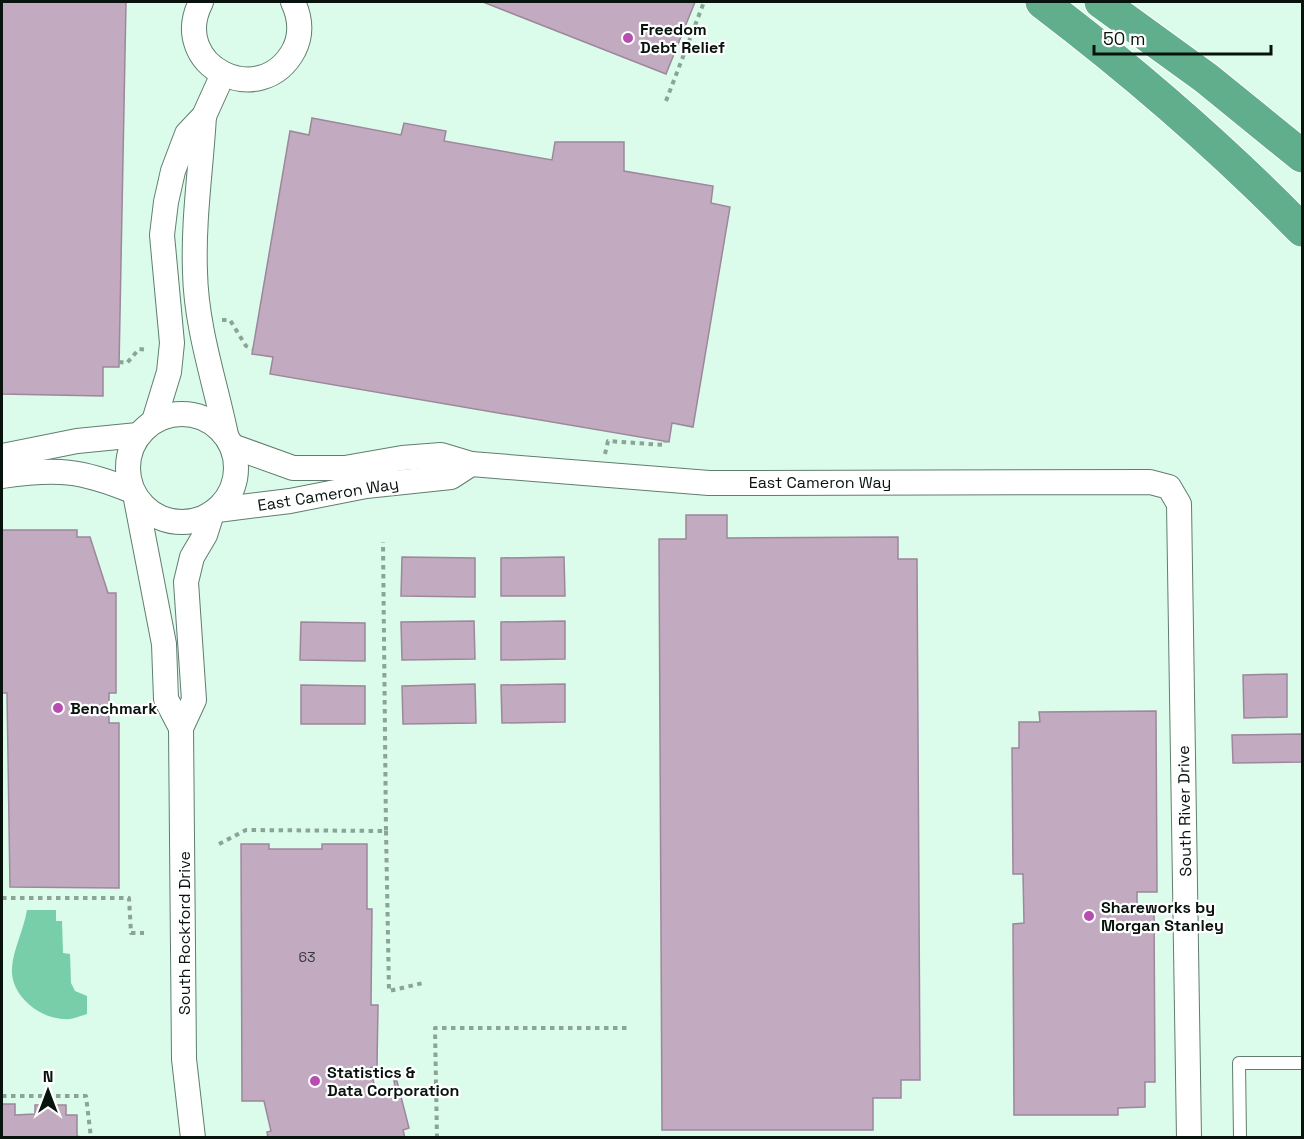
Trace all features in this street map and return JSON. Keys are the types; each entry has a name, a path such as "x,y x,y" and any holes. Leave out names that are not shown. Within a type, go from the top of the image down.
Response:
{"highway":[{"path":"1042,2 1149,87 1211,142 1302,230"},
{"path":"1101,2 1206,78 1302,156"}],"street":[{"path":"201,2 194,27 196,44 204,58 223,74 247,80 263,77 278,70 290,58 297,44 300,28 293,2"},
{"path":"134,495 127,462 130,448 146,428 169,372 172,343 162,235 166,202 173,171 187,134 204,116 223,74"},
{"path":"2,476 35,471 69,471 96,476 134,495 147,511 177,523 193,521 214,511 232,490 236,476 236,460 205,346 195,274 196,206 204,116"},
{"path":"2,456 146,428 173,414 193,414 217,426 229,440"},
{"name":"East Cameron Way","path":"229,440 292,468 345,468 441,455 471,464 709,483 1150,482 1169,487"},
{"name":"East Cameron Way","path":"214,511 290,501 366,486 451,477 471,464"},
{"name":"South River Drive","path":"1169,487 1179,504 1189,1137"},
{"name":"South Rockford Drive","path":"134,495 164,644 166,699 182,728"},
{"name":"South Rockford Drive","path":"193,1137 184,1059 182,728 194,700 186,582 192,557 205,535 214,511"}],"lane":[{"path":"1240,1137 1239,1063 1302,1063"}],"path":[{"path":"666,101 704,2"},
{"path":"222,320 230,320 246,346 254,349"},
{"path":"119,362 127,363 140,349 151,350"},
{"path":"605,454 608,441 664,445 664,441"},
{"path":"383,542 389,991 423,983"},
{"path":"219,844 246,830 386,831"},
{"path":"2,898 129,898 130,933 144,933"},
{"path":"437,1137 435,1028 628,1028"},
{"path":"2,1096 86,1096 92,1137"}],"shaded area":[{"path":"27,910 56,910 56,921 62,921 63,953 70,954 71,983 75,991 87,996 87,1014 76,1018 55,1018 36,1010 21,996 13,978 12,968"}],"building":[{"path":"2,2 126,2 119,367 103,367 103,396 2,394"},
{"name":"Freedom Debt Relief","path":"483,2 695,2 666,74"},
{"path":"312,118 401,135 404,123 446,131 444,141 552,160 555,142 624,142 624,171 713,186 711,203 730,207 693,427 672,423 669,442 270,374 273,357 252,354 290,131 309,135"},
{"path":"686,515 727,515 727,538 898,537 898,559 917,559 920,1080 901,1080 901,1098 873,1098 873,1130 662,1130 659,539 686,539"},
{"name":"Benchmark","path":"2,530 77,530 77,537 90,537 108,593 116,593 116,693 109,693 109,723 119,723 119,888 10,887 7,693 2,693"},
{"path":"402,557 475,558 475,597 401,596"},
{"path":"564,557 565,596 501,596 501,558"},
{"path":"474,621 475,659 402,660 401,622"},
{"path":"565,621 565,659 501,660 501,622"},
{"path":"301,622 365,623 365,661 300,660"},
{"path":"1287,674 1287,717 1244,718 1243,675"},
{"path":"475,684 476,723 403,724 402,686"},
{"path":"565,684 565,722 502,723 501,685"},
{"path":"301,685 365,686 365,724 301,724"},
{"name":"Shareworks by Morgan Stanley","path":"1156,711 1157,892 1137,892 1137,909 1154,908 1155,1082 1145,1082 1145,1107 1118,1108 1118,1115 1014,1115 1013,924 1024,923 1023,874 1013,874 1012,748 1019,748 1019,722 1040,722 1039,712"},
{"path":"1302,734 1302,762 1233,763 1232,735"},
{"path":"241,844 269,844 269,849 322,849 322,844 367,844 367,909 372,909 371,1005 378,1005 377,1066 370,1068 376,1092 395,1086 394,1081 397,1081 409,1128 403,1130 405,1138 268,1138 267,1132 271,1131 264,1101 242,1101"},
{"path":"2,1104 15,1104 15,1115 35,1114 35,1105 66,1105 66,1115 77,1115 77,1136 84,1138 2,1138"}],"place":[{"name":"Freedom Debt Relief","path":"628,38"},
{"name":"Benchmark","path":"58,708"},
{"name":"Shareworks by Morgan Stanley","path":"1089,916"},
{"name":"Statistics & Data Corporation","path":"315,1081"}]}
